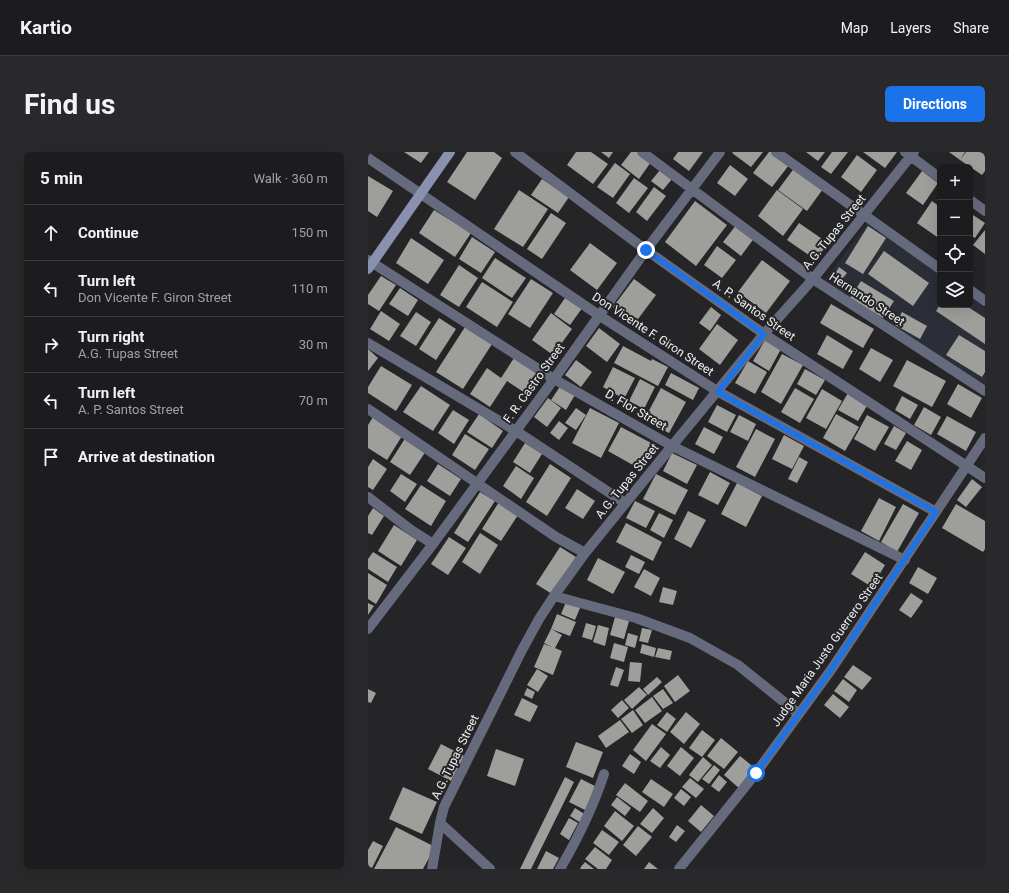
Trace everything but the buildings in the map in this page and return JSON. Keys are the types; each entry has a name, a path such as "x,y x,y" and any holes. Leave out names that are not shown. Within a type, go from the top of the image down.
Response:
{"main road":[{"path":"370,264 450,152"}],"street":[{"name":"A. P. Santos Street","path":"515,152 646,250 764,334 985,478"},
{"name":"Hernando Street","path":"642,152 813,279 985,391"},
{"name":"F. R. Castro Street","path":"368,629 433,544 600,316 646,250 720,152"},
{"path":"776,152 937,267"},
{"path":"910,153 937,176"},
{"name":"A.G. Tupas Street","path":"432,869 444,807 522,650 554,596 625,503 718,392 764,334 813,279 864,216 910,153"},
{"name":"Don Vicente F. Giron Street","path":"368,158 600,316 718,392 936,512"},
{"path":"973,202 985,211"},
{"name":"D. Flor Street","path":"370,264 554,378 672,446 905,560"},
{"path":"973,292 985,301"},
{"path":"368,343 516,431 625,503"},
{"path":"368,409 556,537 586,553"},
{"name":"Judge Maria Justo Guerrero Street","path":"679,869 756,773 831,670 985,438"},
{"path":"368,497 411,530 433,544"},
{"path":"554,596 636,618 690,638 738,665 799,714"},
{"path":"560,869 576,842 591,811 604,774"},
{"path":"440,823 490,869"}],"shaded area":[{"path":"868,223 937,273 937,308 973,308 973,299 985,308 985,384 850,301 823,282"}],"route":[{"path":"646,250 764,334 718,392 936,512 831,670 756,773"}]}
